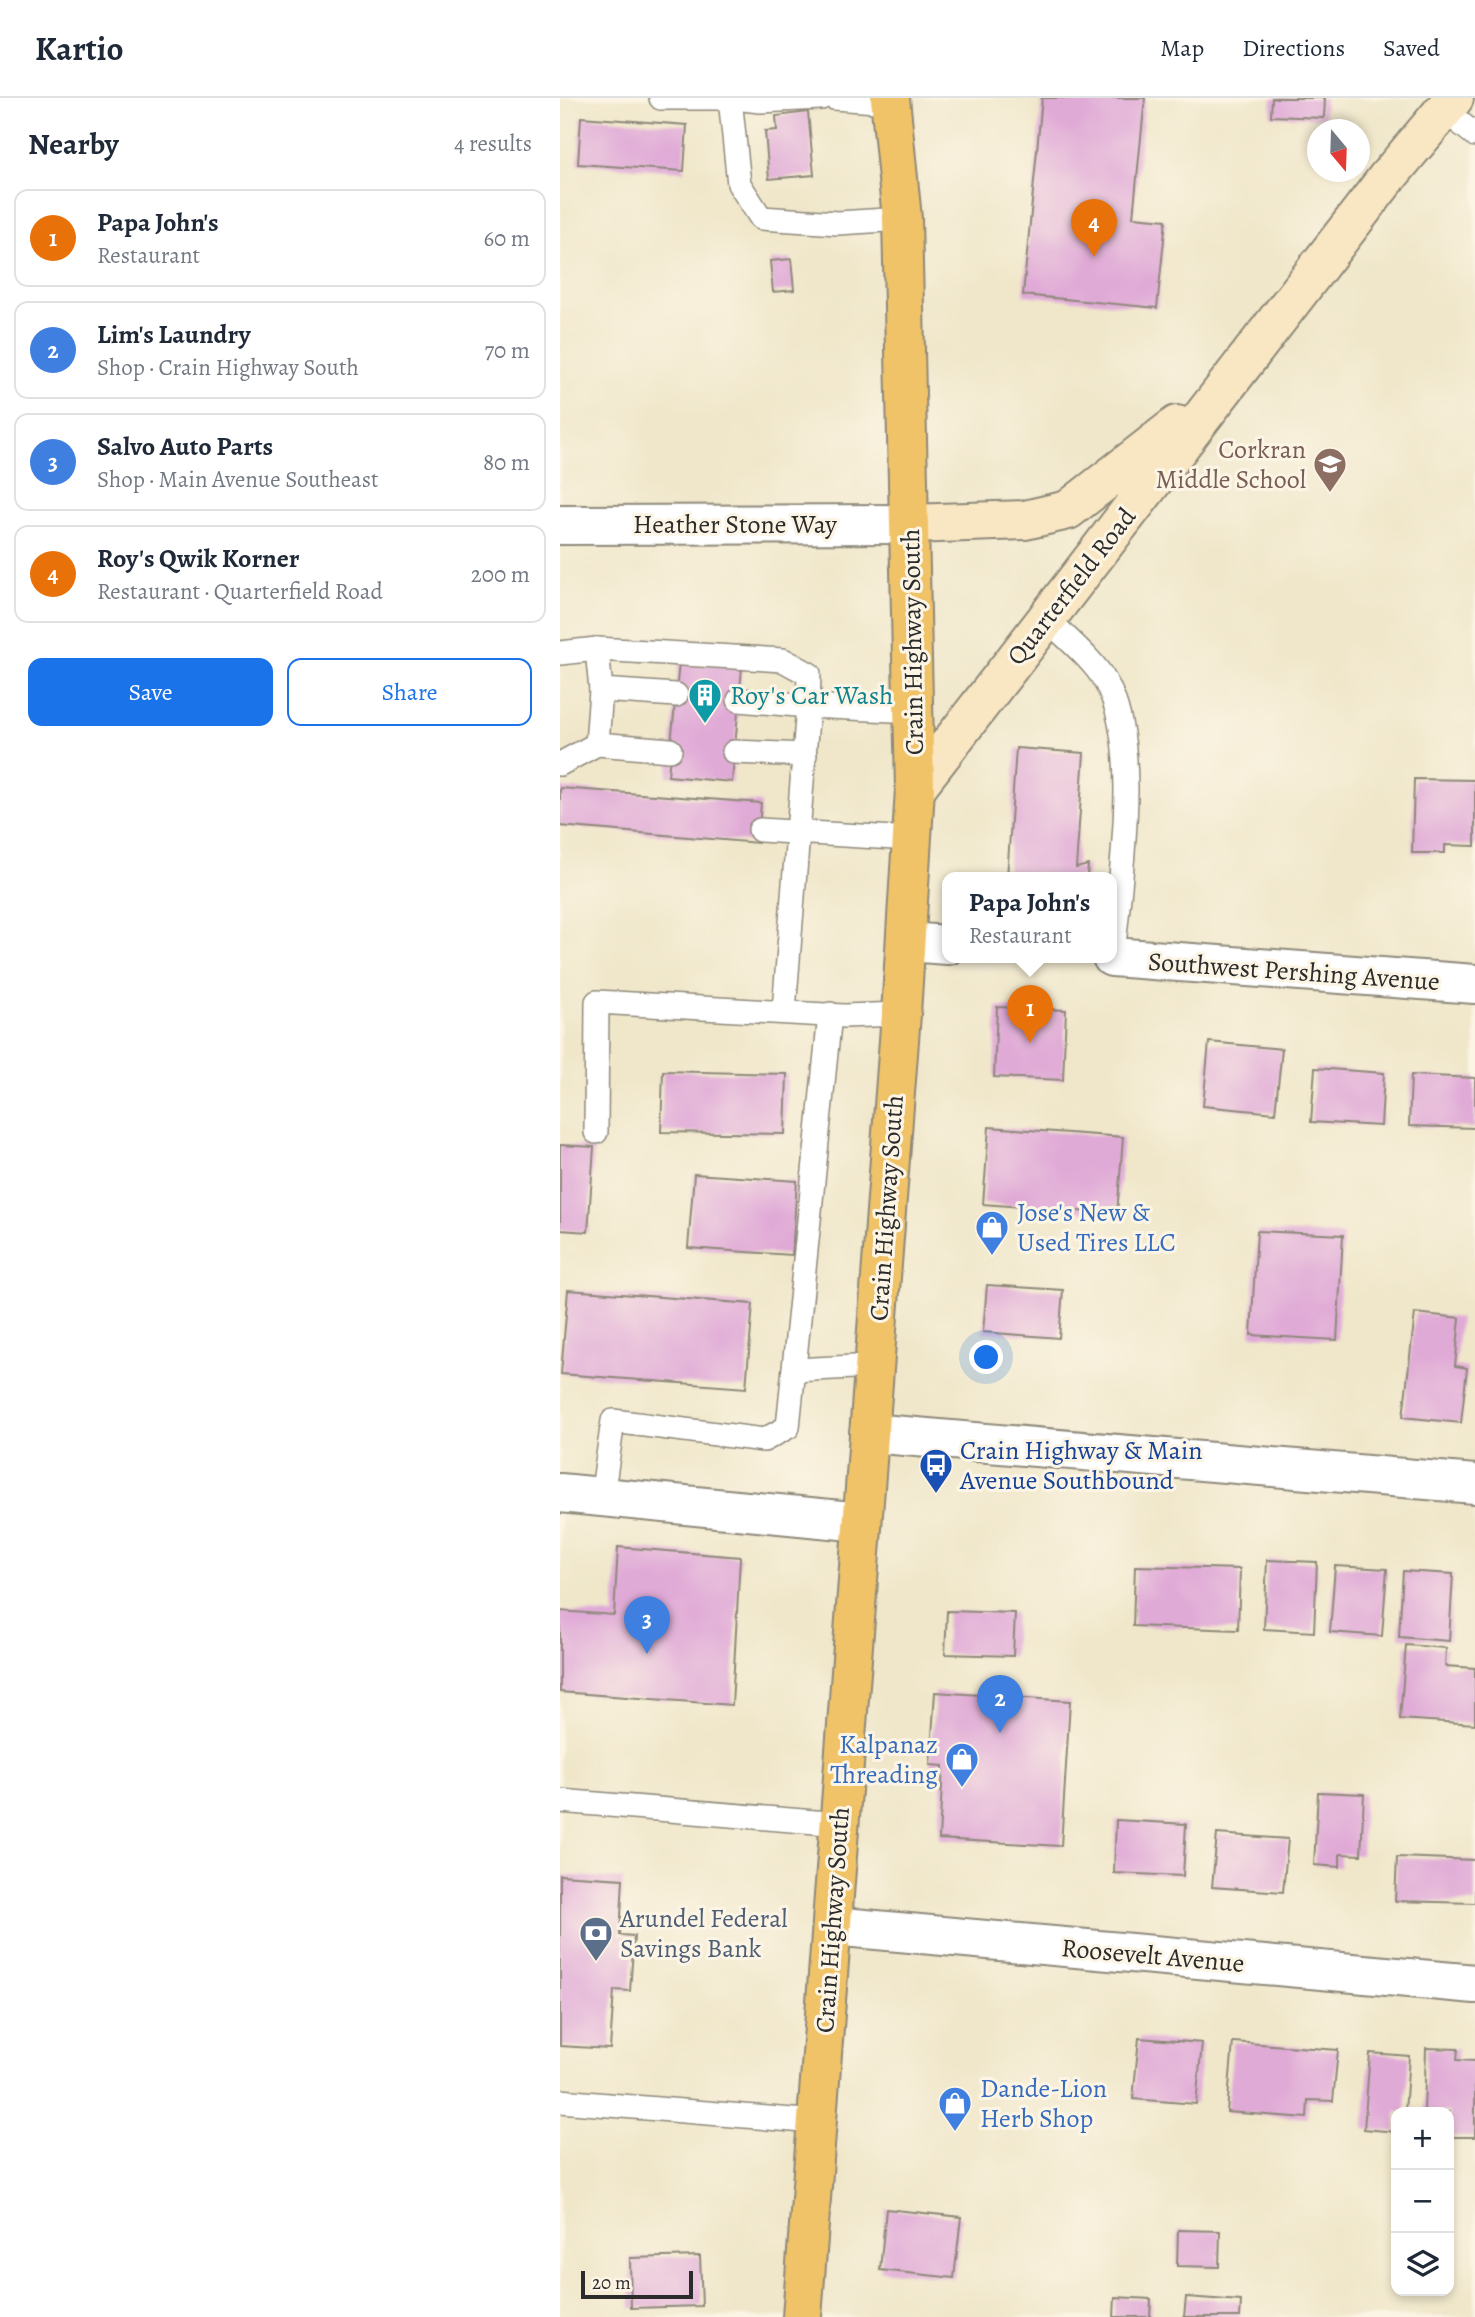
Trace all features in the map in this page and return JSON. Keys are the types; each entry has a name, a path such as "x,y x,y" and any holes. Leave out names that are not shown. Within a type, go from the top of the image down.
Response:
{"main road":[{"name":"Crain Highway South","path":"802,2317 901,1014 915,789 902,219 890,100"},
{"name":"Quarterfield Road","path":"915,789 1386,180 1449,104"},
{"name":"Quarterfield Road","path":"911,524 1025,520 1068,510 1228,384"}],"street":[{"name":"Heather Stone Way","path":"560,525 911,524"},
{"path":"906,942 942,945"},
{"name":"Southwest Pershing Avenue","path":"1117,957 1475,984"},
{"path":"869,1433 1475,1483"},
{"path":"560,1493 862,1522"},
{"name":"Roosevelt Avenue","path":"832,1926 1475,1984"}],"lane":[{"path":"661,98 760,101 821,98"},
{"path":"730,98 739,184 761,218 838,223 902,219"},
{"path":"834,98 890,100"},
{"path":"1449,104 1475,135"},
{"path":"1047,618 1104,678 1117,705 1126,766 1117,898"},
{"path":"597,649 601,690 597,744"},
{"path":"560,653 597,649 783,660 809,674 784,1011"},
{"path":"601,690 676,695"},
{"path":"739,701 913,711"},
{"path":"560,764 597,744 670,750"},
{"path":"734,752 805,755"},
{"path":"760,830 911,839"},
{"path":"596,1132 597,1002 831,1014 901,1014"},
{"path":"602,1497 613,1421 764,1440 788,1427 831,1014"},
{"path":"794,1370 874,1366"},
{"path":"560,1801 839,1825"},
{"path":"560,2101 817,2122"}],"building":[{"path":"1042,98 1145,98 1133,217 1166,220 1157,308 1023,295"},
{"path":"1272,98 1325,98 1324,118 1271,116"},
{"path":"808,112 814,175 769,179 765,131 777,130 776,116"},
{"path":"581,117 687,125 684,171 578,164"},
{"path":"791,259 794,290 773,292 770,261"},
{"name":"Roy's Car Wash","path":"679,662 742,667 732,782 668,776"},
{"path":"1016,748 1084,753 1076,868 1088,865 1087,872 1007,872"},
{"path":"1414,779 1475,780 1475,846 1445,845 1445,853 1412,853"},
{"path":"560,788 761,803 758,843 560,826"},
{"path":"997,1007 1066,1010 1063,1080 994,1077"},
{"path":"1209,1042 1282,1049 1275,1113 1203,1106"},
{"path":"1315,1068 1384,1073 1381,1126 1311,1122"},
{"path":"663,1071 787,1074 785,1134 661,1132"},
{"path":"1411,1075 1475,1078 1475,1128 1409,1126"},
{"path":"989,1127 1123,1137 1117,1214 983,1204"},
{"path":"560,1145 594,1147 588,1232 560,1230"},
{"path":"694,1174 797,1181 792,1255 688,1248"},
{"path":"1257,1231 1343,1235 1337,1340 1251,1335"},
{"path":"987,1285 1063,1290 1059,1338 983,1332"},
{"path":"568,1290 753,1304 746,1388 561,1374"},
{"path":"1415,1313 1460,1318 1455,1366 1467,1368 1461,1423 1403,1417"},
{"path":"618,1547 740,1557 732,1705 560,1692 560,1611 614,1615"},
{"path":"1267,1560 1317,1562 1314,1632 1264,1629"},
{"path":"1135,1566 1240,1569 1238,1630 1133,1626"},
{"path":"1335,1566 1387,1569 1382,1636 1330,1632"},
{"path":"1403,1571 1453,1574 1449,1641 1399,1637"},
{"path":"947,1611 1015,1613 1013,1656 945,1654"},
{"path":"1406,1645 1446,1648 1445,1666 1475,1668 1475,1724 1400,1719"},
{"path":"935,1692 1070,1701 1061,1846 939,1839 943,1766 930,1765"},
{"path":"1318,1792 1364,1794 1361,1855 1340,1854 1340,1867 1314,1865"},
{"path":"1116,1820 1186,1824 1183,1876 1114,1873"},
{"path":"1217,1834 1288,1839 1283,1892 1212,1887"},
{"path":"1397,1857 1475,1860 1475,1903 1395,1901"},
{"name":"Arundel Federal Savings Bank","path":"560,1875 623,1879 620,1935 634,1936 630,1991 614,1990 610,2049 560,2046"},
{"path":"1139,2038 1202,2043 1196,2104 1133,2099"},
{"path":"1233,2042 1338,2050 1333,2101 1308,2100 1307,2118 1227,2112"},
{"path":"1426,2048 1458,2049 1457,2060 1475,2061 1475,2137 1454,2137 1454,2107 1424,2107"},
{"path":"1370,2053 1409,2056 1405,2107 1391,2107 1391,2132 1364,2129"},
{"path":"886,2209 961,2217 954,2278 880,2270"},
{"path":"1178,2230 1220,2231 1219,2267 1177,2266"},
{"path":"700,2256 702,2306 631,2308 630,2258"},
{"path":"1115,2297 1151,2299 1150,2317 1114,2317"},
{"path":"1186,2297 1241,2301 1240,2317 1184,2317"}],"place":[{"name":"Roy's Qwik Korner","path":"1094,257"},
{"name":"Corkran Middle School","path":"1330,494"},
{"name":"Roy's Car Wash","path":"705,725"},
{"name":"Papa John's","path":"1030,1043"},
{"name":"Jose's New & Used Tires LLC","path":"992,1257"},
{"name":"Crain Highway & Main Avenue Southbound","path":"936,1495"},
{"name":"Salvo Auto Parts","path":"647,1654"},
{"name":"Lim's Laundry","path":"1000,1733"},
{"name":"Kalpanaz Threading","path":"962,1789"},
{"name":"Arundel Federal Savings Bank","path":"596,1963"},
{"name":"Dande-Lion Herb Shop","path":"955,2133"}]}
